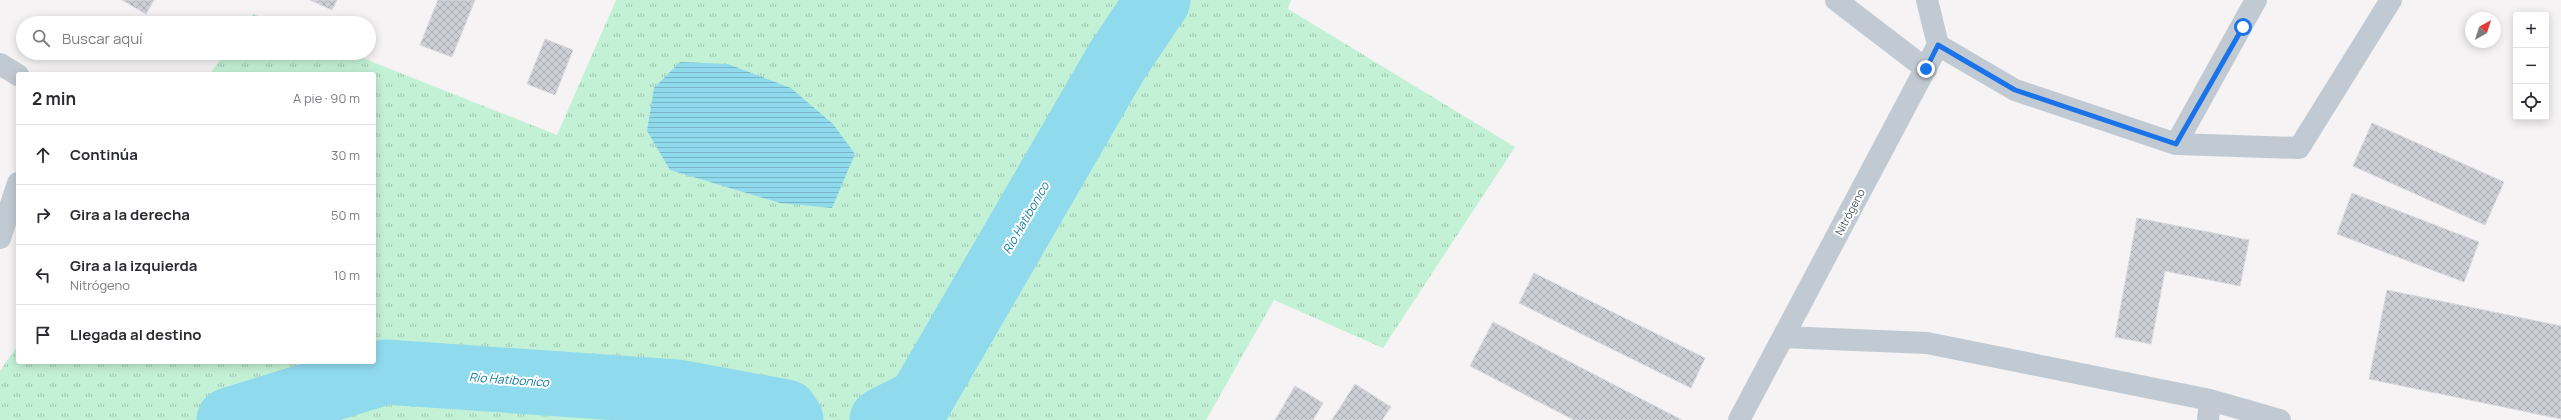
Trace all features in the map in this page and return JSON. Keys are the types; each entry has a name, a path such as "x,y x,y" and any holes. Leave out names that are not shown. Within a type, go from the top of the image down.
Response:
{"street":[{"path":"1836,0 1926,69"},
{"path":"1927,0 1938,45 2015,90 2176,144 2300,148 2391,0"},
{"path":"2176,144 2256,0"},
{"name":"Nitrógeno","path":"1739,420 1938,45"},
{"path":"0,64 16,74"},
{"path":"0,238 16,189"},
{"path":"1783,337 1927,343 2209,410 2280,420"}],"green space":[{"path":"616,0 1291,0 1288,9 1515,147 1383,348 1274,300 1206,420 0,420 0,371 16,348 16,364 376,364 376,72 211,72 220,60 368,60 557,135"}],"water":[{"path":"680,62 728,64 791,88 833,124 855,154 832,208 780,203 670,170 647,131 654,88"}],"building":[{"path":"122,0 154,0 146,14"},
{"path":"310,0 337,0 332,10"},
{"path":"438,0 475,0 452,57 420,45"},
{"path":"545,39 573,50 555,95 527,84"},
{"path":"2372,123 2504,182 2485,225 2353,166"},
{"path":"2352,193 2479,242 2464,282 2337,234"},
{"path":"2137,218 2249,240 2240,286 2165,271 2151,344 2115,337"},
{"path":"1534,273 1705,358 1691,388 1519,303"},
{"path":"2387,290 2561,326 2561,419 2369,379"},
{"path":"1493,322 1682,420 1574,420 1470,366"},
{"path":"1355,384 1391,407 1382,420 1332,420"},
{"path":"1295,386 1323,403 1313,420 1275,420"}],"waterway":[{"name":"Río Hatibonico","path":"882,420 920,401 1117,61 1158,0"},
{"name":"Río Hatibonico","path":"229,420 386,372 677,392 786,412 791,420"}],"route":[{"path":"1926,69 1938,45 2015,90 2176,144 2243,27"}]}
